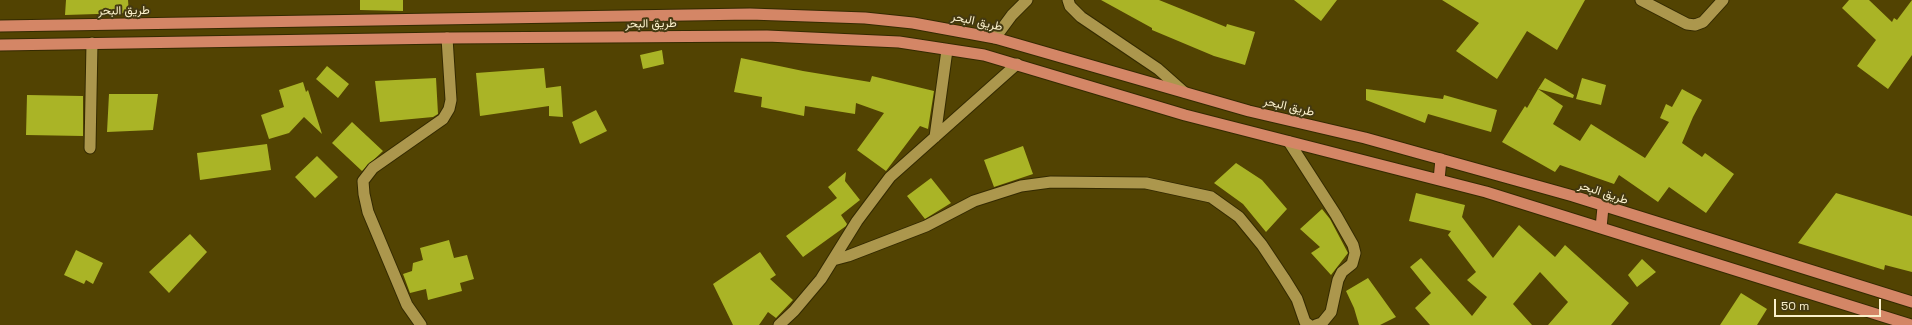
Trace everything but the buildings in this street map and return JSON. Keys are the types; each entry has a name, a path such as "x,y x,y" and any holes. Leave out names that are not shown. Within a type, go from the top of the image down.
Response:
{"highway":[{"name":"طريق البحر","path":"0,26 750,14 865,18 913,23 995,38 1249,111 1365,138 1441,159 1573,196 1603,207 1912,302"},
{"name":"طريق البحر","path":"0,45 448,38 767,36 898,42 984,55 1185,115 1486,192 1911,325"},
{"path":"1439,180 1441,159"},
{"path":"1601,228 1603,207"}],"street":[{"path":"995,38 1012,15 1027,0"},
{"path":"1068,0 1070,6 1081,17 1163,73 1184,92"},
{"path":"1641,0 1687,24 1695,25 1703,22 1723,0"},
{"path":"421,325 407,305 368,212 363,181 373,168 443,119 449,110 451,100 448,38"},
{"path":"90,148 92,43"},
{"path":"935,137 947,50"},
{"path":"779,325 794,311 821,279 857,221 890,177 1017,64"},
{"path":"1289,142 1336,215 1353,245 1355,253 1352,264 1342,272 1338,280 1331,312 1322,323 1316,325"},
{"path":"833,260 848,256 926,226 974,201 1021,186 1051,182 1146,184 1211,197 1239,217 1262,245 1297,298 1305,322 1309,325"},
{"path":"790,325 794,311"}]}
